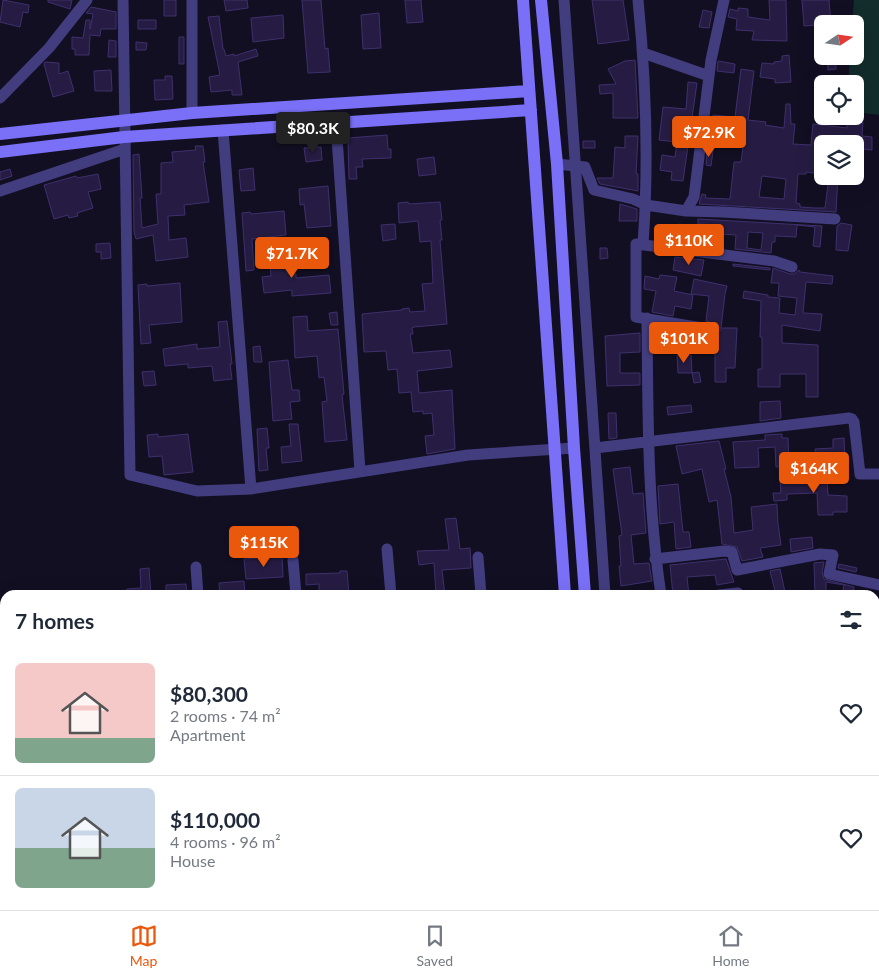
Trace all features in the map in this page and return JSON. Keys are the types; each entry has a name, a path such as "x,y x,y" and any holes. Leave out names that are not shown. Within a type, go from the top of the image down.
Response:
{"main road":[{"path":"523,0 566,590"},
{"path":"541,0 558,164 574,448 585,590"},
{"path":"0,134 192,113 529,92"},
{"path":"0,152 124,143 223,130 530,110"}],"street":[{"path":"0,98 49,48 87,0"},
{"path":"123,0 130,475 197,491 251,489 468,455 574,448"},
{"path":"192,0 192,113"},
{"path":"564,0 605,590"},
{"path":"638,0 647,135 646,205 643,244"},
{"path":"686,211 694,196 710,76 724,0"},
{"path":"643,53 710,76"},
{"path":"336,123 360,471"},
{"path":"223,130 251,489"},
{"path":"0,191 124,143"},
{"path":"558,164 585,167 594,190 633,199 646,205 686,211 835,219"},
{"path":"708,329 647,318 636,318 636,244 774,260 792,267"},
{"path":"647,318 648,442 655,559 660,590"},
{"path":"595,448 849,418 854,422 859,472 863,474 879,474"},
{"path":"388,549 391,590"},
{"path":"655,559 724,551 732,552 737,570 820,554 833,556 829,574 879,585"},
{"path":"478,557 481,590"},
{"path":"293,560 296,590"},
{"path":"196,567 198,590"}],"green space":[{"path":"854,0 879,0 879,115 864,113 864,75 849,75 849,65 864,65 864,15 853,15"}],"building":[{"path":"3,0 29,5 28,13 23,12 20,27 0,22"},
{"path":"48,0 72,0 70,9 48,2"},
{"path":"164,0 176,0 176,16 164,16"},
{"path":"224,0 247,0 248,8 226,11"},
{"path":"302,0 321,0 325,49 328,48 330,72 308,73"},
{"path":"405,0 421,0 423,22 407,23"},
{"path":"592,0 623,0 629,40 598,44"},
{"path":"769,0 786,0 787,41 752,40 754,31 736,30 737,19 728,17 730,9 738,11 738,8 748,9 748,17 770,20"},
{"path":"802,0 829,0 830,15 814,15 814,25 804,26"},
{"path":"91,7 116,12 116,29 101,29 100,36 90,35 89,55 75,55 75,49 72,49 72,37 83,38 86,20 90,20 90,29 93,14 86,13"},
{"path":"703,10 712,12 709,28 699,27"},
{"path":"379,13 381,48 363,49 361,15"},
{"path":"283,15 284,38 253,42 251,18"},
{"path":"219,16 223,49 226,56 234,54 234,56 256,49 258,56 238,62 242,95 232,95 232,90 211,92 209,77 220,75 208,17"},
{"path":"138,20 156,20 156,29 138,29"},
{"path":"179,37 184,37 184,64 179,64"},
{"path":"109,40 116,41 116,57 108,57"},
{"path":"136,42 147,43 146,50 136,50"},
{"path":"789,55 791,82 775,83 775,79 760,77 762,63 774,64 774,62 782,61 782,56"},
{"path":"635,60 638,118 613,118 613,93 600,94 599,85 616,84 608,69 625,61"},
{"path":"718,61 735,64 734,73 717,71"},
{"path":"45,62 59,63 59,74 68,71 74,91 53,97"},
{"path":"828,65 836,65 836,69 828,70"},
{"path":"741,69 754,71 748,120 766,122 765,125 784,128 786,104 790,104 791,124 795,124 793,144 811,145 813,124 847,128 847,125 863,125 862,135 814,135 814,173 798,174 796,203 800,204 800,207 825,208 828,185 838,185 836,212 699,204 702,194 706,195 705,198 730,199 734,162 741,162 744,141 711,138 713,115 735,117","holes":["762,176 786,179 784,199 759,197"]},
{"path":"111,70 112,91 95,91 94,71"},
{"path":"165,76 172,76 173,99 155,100 154,80 165,80"},
{"path":"688,82 697,83 683,181 671,180 672,172 660,170 662,155 675,157 677,142 659,140 663,107 686,109"},
{"path":"387,135 388,149 391,149 391,158 362,159 363,167 356,167 357,179 349,179 348,138"},
{"path":"625,136 638,136 636,174 638,174 638,191 600,184 597,178 613,178 615,147 625,148"},
{"path":"864,136 872,137 872,150 864,149"},
{"path":"583,141 595,141 595,148 583,148"},
{"path":"195,146 203,146 205,162 203,162 209,202 184,205 185,215 168,216 169,240 186,238 188,257 156,261 153,235 136,239 134,232 133,155 139,154 142,228 158,224 156,194 161,194 161,163 173,162 172,152 196,150"},
{"path":"321,147 322,160 306,162 304,148"},
{"path":"707,150 713,151 711,166 706,165"},
{"path":"434,157 436,174 419,176 417,159"},
{"path":"253,168 255,190 241,191 239,170"},
{"path":"10,169 12,176 0,180 0,172"},
{"path":"98,174 101,189 88,192 93,208 77,213 78,216 69,218 68,215 54,219 44,185 76,176 77,178"},
{"path":"328,186 331,226 307,228 304,204 300,205 299,189"},
{"path":"408,202 409,204 440,202 442,220 440,220 442,240 440,240 447,324 414,327 412,328 413,334 410,334 413,353 450,350 452,367 417,371 419,393 452,390 455,449 427,454 425,436 434,435 432,413 423,414 423,411 413,412 411,392 399,393 397,369 388,370 386,351 364,352 362,314 409,308 410,312 425,311 422,284 433,283 431,241 420,242 418,221 399,223 398,203"},
{"path":"620,204 637,209 637,221 619,221"},
{"path":"284,211 286,235 252,239 254,270 246,271 242,213"},
{"path":"698,219 822,226 820,247 813,246 815,227 797,225 796,237 775,236 775,242 772,242 771,253 735,249 736,235 721,234 721,225 698,224","holes":["748,232 763,233 761,250 747,248"]},
{"path":"841,223 852,225 848,251 836,250 837,226"},
{"path":"395,224 396,239 383,241 381,225"},
{"path":"679,224 702,228 702,245 677,241"},
{"path":"110,243 111,258 101,259 101,252 96,252 96,244"},
{"path":"600,248 607,248 608,258 600,259"},
{"path":"288,251 290,275 296,274 296,278 329,275 331,293 292,296 292,290 264,293 262,277 271,276 269,253"},
{"path":"675,257 704,260 701,276 673,270"},
{"path":"733,264 770,268 770,270 733,266"},
{"path":"773,268 790,274 794,274 799,270 800,272 833,276 832,284 806,282 803,313 822,314 820,331 782,325 782,343 818,345 818,397 806,397 806,374 780,374 780,387 758,387 758,369 762,369 762,337 760,337 761,301 743,298 744,291 780,298 779,313 795,315 797,298 778,296 779,283 771,283"},
{"path":"660,275 677,277 674,291 693,295 691,309 675,306 673,316 652,312 656,291 644,289 645,276 659,279"},
{"path":"694,279 727,286 721,328 737,328 735,368 726,368 726,382 715,382 715,342 691,340 691,334 710,336 715,331 720,331 720,328 706,321 709,296 691,294"},
{"path":"180,283 182,322 149,325 151,343 141,344 138,285"},
{"path":"337,312 338,325 331,325 329,313"},
{"path":"307,316 308,331 338,329 347,440 325,442 322,402 327,401 324,377 319,378 317,356 295,358 293,317"},
{"path":"227,321 232,379 214,381 212,366 188,368 188,364 165,366 163,349 197,344 197,349 220,347 218,322"},
{"path":"640,333 640,352 620,353 620,373 640,373 640,385 607,386 605,336"},
{"path":"260,346 262,362 254,362 253,347"},
{"path":"677,355 691,355 692,373 678,373"},
{"path":"288,360 292,390 299,390 300,401 290,402 292,419 273,421 269,362"},
{"path":"154,371 156,385 144,386 142,372"},
{"path":"699,372 701,382 694,383 692,373"},
{"path":"780,401 781,418 760,421 760,402"},
{"path":"691,405 692,412 668,415 667,407"},
{"path":"608,413 616,413 617,438 609,439"},
{"path":"289,424 298,424 302,461 282,463 281,447 291,446"},
{"path":"267,428 269,448 266,448 268,470 259,471 257,429"},
{"path":"158,434 158,437 188,434 193,472 164,475 162,456 149,457 147,435"},
{"path":"782,434 782,438 788,438 789,466 776,467 775,447 758,448 759,467 735,468 733,442 765,440 765,435"},
{"path":"844,438 845,458 816,458 815,449 833,448 833,439"},
{"path":"719,441 731,497 734,533 753,530 751,507 777,504 781,545 760,548 763,557 742,561 737,547 722,544 717,500 709,502 702,469 682,474 676,446"},
{"path":"630,467 633,494 643,493 646,533 631,535 634,564 649,563 652,581 621,586 619,536 622,535 613,469"},
{"path":"827,475 828,495 847,496 847,512 833,512 833,515 818,515 817,493 787,494 787,500 774,501 773,493 781,493 780,481"},
{"path":"678,484 683,532 689,532 691,547 676,549 674,522 660,524 658,486"},
{"path":"456,518 460,549 470,548 471,568 442,570 444,590 436,590 434,563 419,565 417,551 449,550 445,519"},
{"path":"812,537 813,548 791,552 790,539"},
{"path":"282,556 283,577 246,579 244,559"},
{"path":"726,559 734,582 717,585 715,575 687,577 688,590 672,590 670,565"},
{"path":"824,562 822,573 824,579 854,587 854,590 843,590 844,585 826,582 826,590 815,590 814,563"},
{"path":"839,564 857,568 856,572 838,568"},
{"path":"149,568 151,590 127,590 141,588 140,569"},
{"path":"780,569 785,590 775,590 770,571"},
{"path":"340,571 347,571 349,590 319,590 319,584 306,585 306,574 340,573"},
{"path":"244,581 245,590 220,590 219,583"},
{"path":"186,584 187,590 166,590 166,585"}]}
